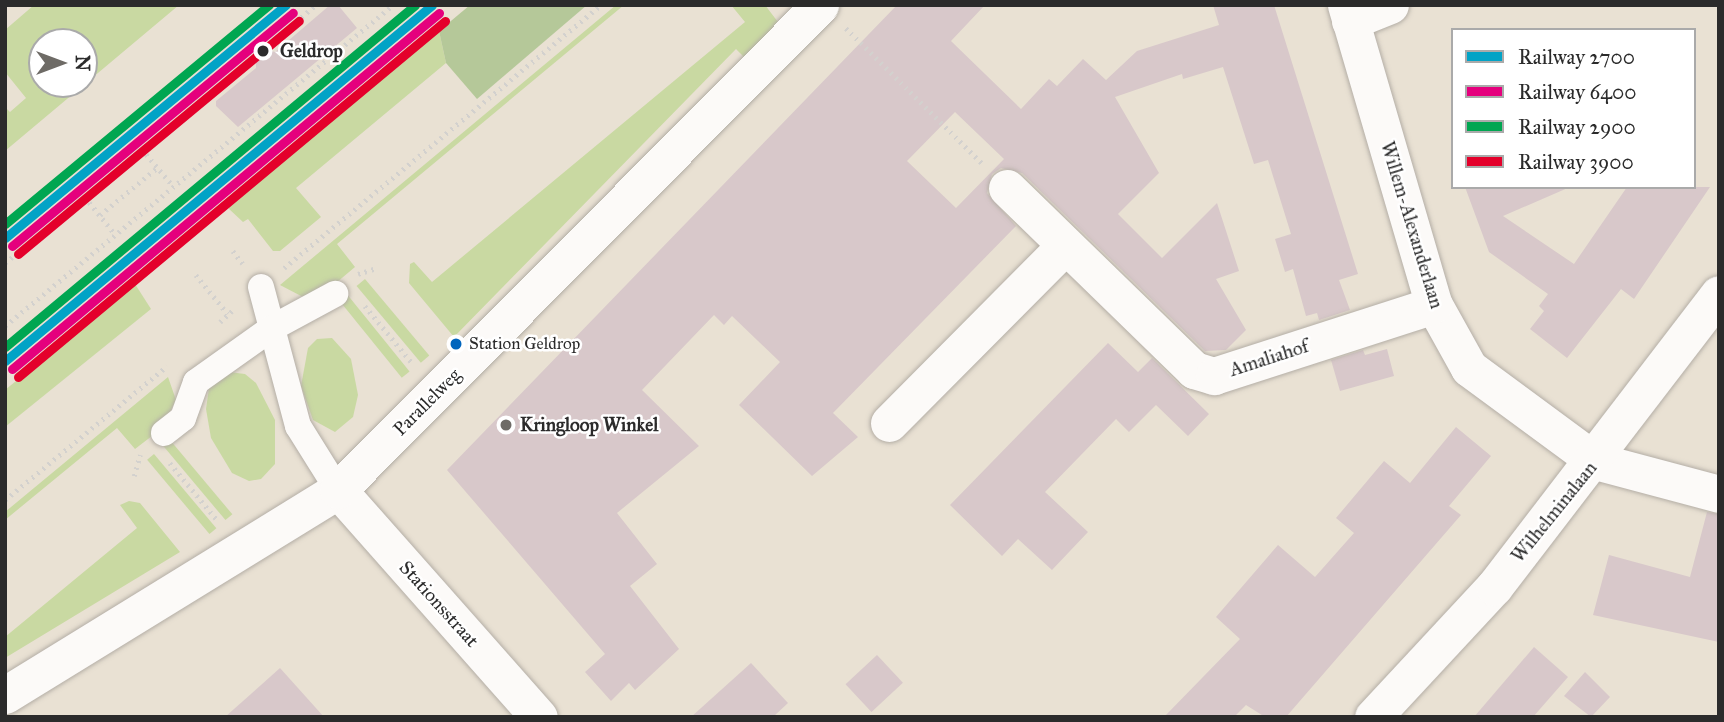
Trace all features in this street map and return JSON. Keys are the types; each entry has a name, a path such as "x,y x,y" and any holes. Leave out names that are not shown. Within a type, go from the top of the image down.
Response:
{"street":[{"path":"1348,13 1390,5"},
{"name":"Willem-Alexanderlaan","path":"1348,13 1434,305 1469,368 1595,461 1719,494"},
{"name":"Parallelweg","path":"5,695 338,491 436,391 821,18"},
{"name":"Amaliahof","path":"1007,188 1194,370 1214,376 1434,305"},
{"path":"890,424 1065,246"},
{"path":"261,287 298,426 338,491"},
{"path":"163,444 183,418 196,382 272,328 345,294"},
{"name":"Wilhelminalaan","path":"1373,717 1494,587 1595,461 1719,294"},
{"name":"Stationsstraat","path":"338,491 539,717"}],"path":[{"path":"5,263 316,5"},
{"path":"5,326 393,5"},
{"path":"212,328 601,5"},
{"path":"821,18 1007,188"},
{"path":"142,149 173,187"},
{"path":"100,215 158,167"},
{"path":"85,197 116,234"},
{"path":"196,275 228,314"},
{"path":"345,294 436,391"},
{"path":"5,499 173,361"},
{"path":"163,444 242,550"}],"green space":[{"path":"34,5 179,5 98,73 98,28 28,28 28,98 68,98 5,151 5,107 10,112 26,98 5,72 5,30"},
{"path":"470,5 587,5 477,99 446,63 439,31"},
{"path":"616,5 624,5 337,244 355,267 330,288 303,297 280,285"},
{"path":"731,5 765,5 781,26 747,60 736,49 454,337 409,283 410,264 414,262 432,282 745,22"},
{"path":"439,31 446,63 296,188 321,217 280,251 273,251 248,219 243,222 228,208"},
{"path":"365,279 429,356 421,363 357,286"},
{"path":"135,284 151,309 5,427 5,390"},
{"path":"346,293 410,371 402,378 338,299"},
{"path":"332,338 351,359 358,395 353,417 335,432 313,420 301,386 308,348 317,339"},
{"path":"229,372 245,374 256,383 275,420 275,464 261,479 249,481 232,473 211,438 206,409 209,388"},
{"path":"168,377 176,400 161,429 135,449 117,428 5,520 5,512"},
{"path":"170,440 232,514 225,520 163,446"},
{"path":"154,454 216,528 209,534 147,460"},
{"path":"129,501 140,503 180,552 5,658 5,637 137,528 120,505"}],"building":[{"path":"330,5 338,5 357,28 238,127 216,106 216,101 256,68 256,61 268,50 275,52"},
{"path":"897,5 985,5 951,41 1021,109 1049,79 1057,86 1083,59 1106,80 1137,51 1219,25 1213,5 1274,5 1358,274 1339,280 1350,310 1319,320 1317,313 1306,316 1293,269 1285,272 1275,239 1291,234 1268,160 1254,164 1223,67 1183,79 1182,74 1115,97 1159,173 1118,214 1162,258 1217,203 1239,271 1216,279 1246,330 1226,350 1205,351 1022,173 1001,168 992,174 987,193 1016,226 833,413 858,437 812,476 739,405 780,362 732,316 724,325 714,315 642,390 699,446 617,513 657,564 630,586 679,649 635,690 629,683 611,701 585,672 605,654 447,470","holes":["955,112 1004,159 956,208 907,161"]},
{"path":"1710,187 1634,299 1621,289 1567,358 1530,329 1544,311 1539,306 1548,294 1489,252 1466,189 1565,189 1503,216 1574,264 1626,189"},
{"path":"1108,343 1138,372 1152,358 1209,414 1188,436 1156,405 1129,432 1116,419 1045,492 1088,532 1052,570 1018,539 1002,556 950,505"},
{"path":"1387,349 1394,376 1340,391 1331,360 1363,350 1365,355"},
{"path":"1456,427 1491,456 1449,506 1461,515 1286,717 1265,717 1246,705 1234,717 1164,717 1240,639 1216,617 1278,545 1315,577 1354,533 1336,518 1384,461 1410,483"},
{"path":"1707,512 1719,514 1719,642 1593,615 1609,555 1690,577"},
{"path":"1534,647 1568,677 1533,717 1474,717"},
{"path":"877,655 903,683 871,712 846,684"},
{"path":"751,663 788,703 773,717 691,717"},
{"path":"280,668 324,717 225,717"},
{"path":"1585,672 1610,697 1591,717 1564,696"}],"rail line":[{"name":"2900","path":"5,224 269,5"},
{"name":"2700","path":"5,238 286,5"},
{"name":"2900","path":"5,347 415,5"},
{"name":"2700","path":"5,361 432,5"},
{"name":"6400","path":"12,246 293,13"},
{"name":"6400","path":"12,369 439,13"},
{"name":"3900","path":"18,254 299,21"},
{"name":"3900","path":"18,377 445,21"}],"place":[{"name":"Geldrop","path":"263,51"},
{"name":"Station Geldrop","path":"456,344"},
{"name":"Kringloop Winkel","path":"506,425"}]}
